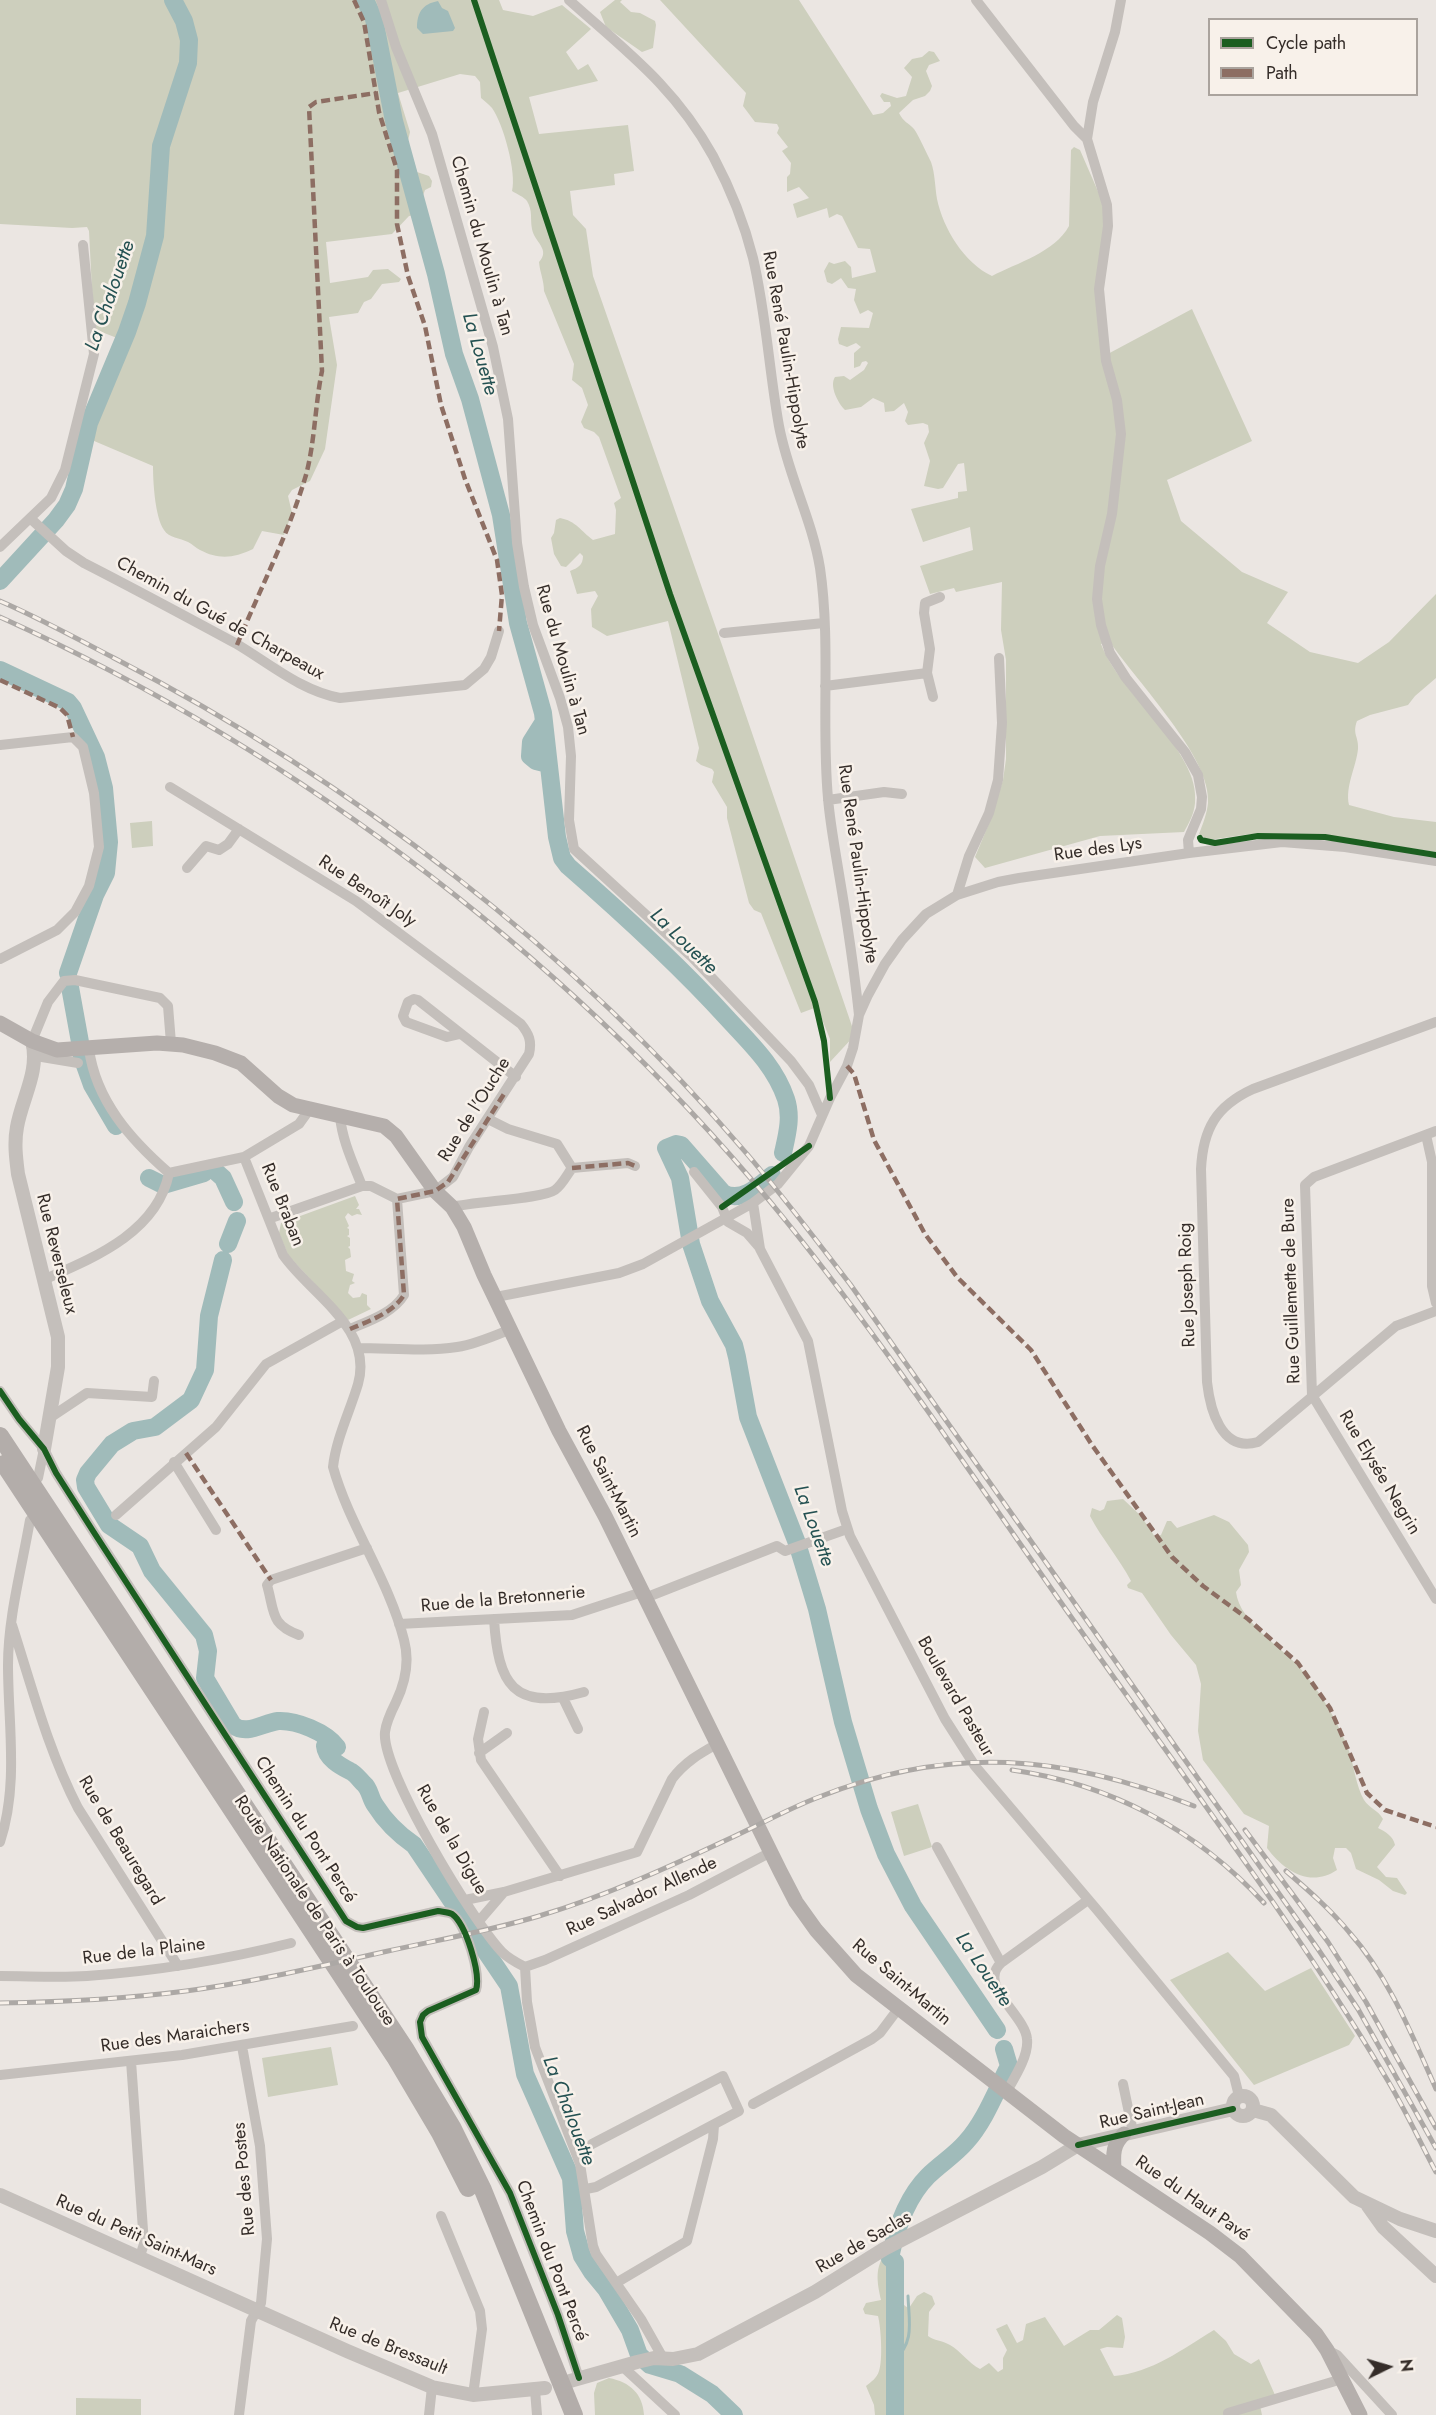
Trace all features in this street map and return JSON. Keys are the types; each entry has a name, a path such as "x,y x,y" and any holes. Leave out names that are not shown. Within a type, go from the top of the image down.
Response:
{"main road":[{"name":"Rue Saint-Martin","path":"0,1023 34,1049 82,1053 145,1043 171,1043 231,1058 249,1070 285,1101 309,1110 375,1124 390,1130 435,1191 452,1207 464,1227 559,1431 644,1595 796,1902 825,1942 856,1975 1078,2145"},
{"name":"Route Nationale de Paris à Toulouse","path":"0,1436 406,2050 452,2127 507,2247 574,2415"},
{"name":"Route Nationale de Paris à Toulouse","path":"0,1457 346,1981 440,2133 501,2258 562,2415"},
{"path":"1114,2168 1113,2150 1128,2133"},
{"name":"Rue du Haut Pavé","path":"1078,2145 1210,2233 1240,2256 1303,2319 1327,2350 1357,2410"}],"street":[{"name":"Chemin du Moulin à Tan","path":"381,0 396,47 432,134 493,347 508,419 515,509"},
{"name":"Rue René Paulin-Hippolyte","path":"569,0 640,61 668,89 690,119 712,154 742,218 754,259 784,450 815,539 820,570 824,623 824,739 828,800 859,1016"},
{"path":"976,0 1074,126 1087,139"},
{"path":"1121,0 1115,32 1093,102 1087,139 1107,205 1108,226 1099,289 1106,361 1117,400 1120,434 1112,514 1100,566 1097,599 1101,625 1110,653 1126,678 1178,743 1198,775 1202,797 1201,809 1188,840 1189,853"},
{"path":"0,547 51,498 65,470 94,354 83,245"},
{"name":"Rue du Moulin à Tan","path":"515,509 517,543 533,626 560,698 568,727 571,756 569,820 574,849 692,957 740,1006 791,1061 809,1085 820,1111"},
{"name":"Chemin du Gué de Charpeaux","path":"31,519 66,551 84,563 325,695 340,698 465,685 484,669 491,657 499,631"},
{"path":"933,697 927,673 930,649 924,603 940,597"},
{"path":"724,633 824,623"},
{"path":"957,895 969,856 989,813 998,780 1002,723 999,658"},
{"path":"825,686 927,673"},
{"path":"0,745 73,737 83,747 94,793 99,847 89,886 75,912 57,930 0,959"},
{"name":"Rue Benoît Joly","path":"170,787 356,901 521,1024 531,1040"},
{"path":"828,800 884,792 902,794"},
{"path":"187,868 206,846 219,850 228,844 239,829"},
{"name":"Rue des Lys","path":"496,1298 619,1273 658,1257 753,1203 778,1184 802,1157 820,1111 847,1066 859,1016 885,964 902,940 926,914 957,895 998,882 1255,844 1308,843 1436,861"},
{"path":"34,1049 48,1002 69,980 160,998 168,1006 171,1043"},
{"path":"460,1034 447,1037 406,1022 403,1016 408,1002 418,1000 516,1077"},
{"name":"Rue Joseph Roig","path":"1436,1022 1237,1096 1218,1113 1205,1138 1201,1169 1207,1382 1212,1411 1226,1436 1242,1443 1252,1444 1263,1440 1312,1395 1396,1326 1436,1311"},
{"name":"Rue de l'Ouche","path":"435,1191 453,1177 469,1147 516,1077 529,1054 531,1040"},
{"name":"Rue Reverseleux","path":"34,1049 17,1127 15,1149 18,1174 58,1337 58,1367 38,1478"},
{"path":"82,1053 93,1067 108,1106 168,1181"},
{"path":"43,1280 121,1242 158,1202 168,1181 244,1157 299,1124 309,1110"},
{"path":"340,1116 344,1137 362,1186"},
{"path":"488,1119 508,1129 557,1144 572,1168"},
{"path":"1431,1133 1432,1286 1436,1303"},
{"name":"Rue Guillemette de Bure","path":"1312,1395 1306,1182 1431,1133"},
{"name":"Rue Braban","path":"244,1157 271,1218 283,1255 292,1268 347,1325 358,1348"},
{"path":"572,1168 628,1163 634,1166"},
{"path":"452,1207 474,1202 549,1193 562,1184 572,1168"},
{"path":"694,1172 722,1207 726,1218"},
{"path":"271,1218 362,1186 371,1186 397,1199 435,1191"},
{"path":"116,1515 216,1427 266,1364 347,1325 377,1317 400,1302 404,1295 397,1199"},
{"name":"Boulevard Pasteur","path":"753,1203 760,1249"},
{"name":"Boulevard Pasteur","path":"726,1218 728,1222 747,1233 760,1249 808,1341 847,1529 961,1746 975,1767 1234,2076 1236,2103"},
{"path":"358,1348 424,1350 458,1347 486,1340 511,1329"},
{"name":"Rue de la Digue","path":"358,1348 359,1380 333,1467 399,1624 407,1658 406,1674 388,1718 385,1746 397,1778 448,1876 503,1953 525,1967"},
{"path":"48,1419 87,1392 152,1397 154,1381"},
{"path":"0,1391 44,1449"},
{"name":"Rue Elysée Negrin","path":"1312,1395 1436,1599"},
{"name":"Chemin du Pont Percé","path":"44,1449 56,1473 346,1921 363,1928 438,1911 452,1915 458,1921 471,1952 476,1990 423,2015 420,2029 422,2037 510,2193 558,2315 574,2380"},
{"path":"174,1462 216,1530"},
{"path":"0,1842 11,1790 5,1735 9,1642 30,1520"},
{"name":"Rue de la Bretonnerie","path":"399,1624 572,1615 644,1595 777,1546 785,1551 791,1550 847,1529"},
{"path":"299,1635 282,1629 277,1623 267,1585 271,1580 368,1548"},
{"path":"494,1619 498,1660 511,1685 524,1694 536,1697 563,1698 584,1692"},
{"name":"Rue de Beauregard","path":"12,1625 49,1742 69,1791 178,1966"},
{"path":"9,1682 28,1678"},
{"path":"563,1698 578,1729"},
{"path":"484,1712 478,1739 481,1760 560,1876"},
{"path":"479,1753 507,1733"},
{"path":"465,1900 504,1892 637,1852 672,1779 688,1761 717,1744"},
{"path":"937,1847 1001,1963"},
{"name":"Rue Salvador Allende","path":"525,1967 689,1895 771,1852"},
{"path":"479,1921 504,1892"},
{"path":"1002,2087 1026,2052 1028,2040 1023,2026 995,1984 994,1974 1001,1963 1088,1900"},
{"name":"Rue de la Plaine","path":"0,1976 86,1976 178,1966 291,1943"},
{"path":"525,1967 527,2002 535,2047 580,2164 586,2189 593,2246 596,2254 641,2319 658,2358 574,2380"},
{"path":"753,2104 872,2039 880,2033 898,2008"},
{"name":"Rue des Maraichers","path":"0,2075 242,2046 353,2026"},
{"name":"Rue des Postes","path":"239,2415 251,2321 258,2310 263,2291 267,2239 260,2146 242,2046"},
{"path":"131,2061 144,2244 140,2256"},
{"path":"586,2189 596,2187 739,2111 723,2076 592,2145"},
{"path":"1123,2084 1128,2133"},
{"name":"Rue Saint-Jean","path":"1078,2145 1236,2103 1236,2114 1242,2117 1253,2110 1271,2115 1342,2186 1367,2204"},
{"path":"616,2283 687,2241 713,2139 714,2125"},
{"name":"Rue de Saclas","path":"658,2358 673,2359 698,2354 724,2342 815,2292 902,2240 1042,2167 1078,2145"},
{"name":"Rue du Petit Saint-Mars","path":"0,2195 258,2310"},
{"path":"1367,2204 1421,2227 1436,2230"},
{"path":"1367,2204 1383,2227 1436,2276"},
{"path":"441,2216 480,2311 482,2330 473,2395"},
{"name":"Rue de Bressault","path":"258,2310 347,2352 432,2387 473,2395 540,2389"},
{"path":"1327,2350 1337,2355 1392,2415"},
{"path":"622,2366 675,2415"},
{"path":"1228,2413 1342,2379"},
{"path":"429,2415 432,2387"},
{"path":"537,2415 540,2389"},
{"path":"1357,2410 1374,2394"}],"green space":[{"path":"0,0 499,0 503,10 533,16 562,5 591,29 566,52 578,70 588,64 598,81 529,97 539,134 628,125 634,171 614,174 615,185 570,191 573,215 586,229 593,276 855,1035 830,1062 830,1039 817,1007 801,1013 761,913 754,910 749,903 727,818 727,807 712,782 714,772 696,761 699,748 668,621 607,636 592,627 591,609 598,596 595,591 577,594 570,571 580,566 583,556 580,553 566,567 561,566 554,554 551,538 556,520 560,518 570,521 593,540 615,534 614,503 621,498 599,437 584,428 581,422 588,405 582,388 572,380 574,364 544,291 539,262 543,249 533,234 527,201 512,191 513,173 504,136 492,108 481,98 480,82 475,76 460,74 398,93 410,132 408,141 417,172 429,176 432,181 431,187 425,190 416,215 409,216 392,234 326,242 330,283 368,277 373,270 388,269 401,279 399,282 382,284 371,299 364,302 358,313 329,317 337,365 325,449 310,481 292,490 288,496 292,513 284,535 262,531 253,549 233,556 214,555 169,535 164,530 157,508 153,466 80,435 91,399 117,338 94,329 87,227 0,224"},
{"path":"615,0 622,0 620,2 631,12 640,13 655,21 653,48 642,52 606,27 600,12"},
{"path":"660,0 799,0 873,115 883,113 891,106 890,102 884,102 880,96 882,93 897,98 906,96 912,77 904,68 912,59 922,57 929,51 934,52 940,61 929,65 926,71 932,86 930,91 925,96 913,100 899,113 904,121 914,129 931,162 937,199 950,233 972,263 992,276 1035,256 1063,235 1069,226 1071,150 1074,147 1080,150 1100,196 1104,212 1104,356 1192,309 1252,441 1167,480 1181,521 1242,572 1288,592 1267,623 1310,652 1358,663 1389,642 1436,594 1436,678 1408,705 1370,715 1357,721 1355,729 1358,749 1348,798 1349,805 1394,817 1436,822 1436,852 1325,836 1250,834 1209,840 1199,834 1208,803 1206,785 1198,764 1170,720 1110,642 1101,644 1111,663 1186,763 1193,783 1195,803 1184,832 1100,836 985,868 975,857 1003,780 1006,759 1006,660 1001,630 1002,582 956,592 954,588 930,594 920,566 973,550 970,527 923,542 911,509 958,498 958,492 967,491 964,463 958,464 943,488 924,486 930,461 924,443 929,432 928,425 923,423 908,425 905,421 908,412 904,403 894,411 885,412 884,403 873,398 861,407 845,410 840,403 833,385 835,377 844,376 850,380 864,370 868,363 862,362 860,366 854,368 854,353 861,347 856,343 847,347 839,344 841,327 869,328 873,313 868,310 860,314 854,300 856,289 848,288 841,278 832,284 827,282 824,271 829,262 834,264 845,261 851,267 852,278 876,272 870,249 858,248 842,216 837,214 829,218 827,208 797,218 793,204 809,198 799,187 787,192 787,177 790,174 791,163 782,151 788,147 777,133 779,128 777,124 755,122 743,106 746,93"},
{"path":"152,821 153,846 132,848 130,823"},
{"path":"355,1196 359,1205 356,1209 359,1209 362,1215 352,1216 348,1213 345,1217 349,1226 347,1236 350,1238 348,1247 351,1257 345,1260 346,1271 354,1274 352,1281 355,1283 350,1285 348,1293 353,1298 360,1297 362,1293 367,1295 367,1305 371,1309 348,1320 288,1255 279,1233 281,1223"},
{"path":"1123,1499 1141,1516 1155,1537 1161,1535 1167,1521 1171,1521 1177,1528 1214,1515 1229,1522 1248,1545 1249,1552 1239,1570 1241,1585 1236,1592 1239,1603 1253,1624 1300,1668 1315,1687 1340,1729 1349,1751 1361,1794 1366,1803 1383,1819 1378,1828 1391,1837 1395,1845 1377,1867 1386,1877 1397,1878 1407,1893 1405,1895 1393,1891 1379,1880 1356,1869 1351,1853 1346,1848 1335,1848 1333,1858 1337,1870 1327,1875 1307,1877 1281,1864 1267,1848 1269,1826 1244,1814 1203,1760 1198,1731 1201,1684 1196,1665 1171,1635 1142,1593 1128,1588 1127,1585 1131,1581 1090,1516 1092,1508 1100,1511 1104,1509 1107,1501"},
{"path":"918,1804 932,1847 904,1856 891,1812"},
{"path":"1228,1952 1265,1991 1311,1968 1355,2036 1349,2045 1254,2085 1170,1980"},
{"path":"331,2047 338,2085 268,2097 262,2058"},
{"path":"884,2256 891,2256 897,2293 904,2304 909,2308 917,2296 924,2292 932,2296 935,2304 929,2312 928,2336 947,2343 980,2369 989,2363 998,2372 1003,2369 1003,2358 1007,2350 996,2329 1007,2324 1017,2343 1023,2340 1026,2324 1045,2317 1064,2346 1090,2330 1099,2330 1117,2315 1122,2318 1125,2337 1123,2348 1100,2349 1114,2376 1154,2365 1214,2330 1226,2341 1234,2354 1251,2364 1259,2359 1275,2395 1259,2401 1262,2415 875,2415 874,2405 866,2386 874,2380 879,2371 880,2328 878,2316 865,2314 863,2309 866,2303 881,2300 878,2272"},
{"path":"609,2378 634,2390 641,2401 644,2415 595,2415 594,2393 597,2383"},
{"path":"76,2398 141,2399 141,2415 76,2415"}],"water":[{"path":"438,1 442,8 448,11 455,28 453,31 423,34 417,28 419,14 428,4"}],"waterway":[{"name":"La Chalouette","path":"0,581 67,505 74,489 89,423 137,303 155,236 161,146 188,63 189,40 184,21 173,0"},
{"name":"La Louette","path":"365,0 374,19 394,121 436,274 454,354 470,399 501,515 518,623 543,713 557,837 562,858 689,978 769,1065 781,1087 789,1112 783,1153"},
{"name":"La Chalouette","path":"0,670 68,702 96,757 104,788 109,842 106,873 95,895 68,973"},
{"name":"La Louette","path":"543,723 531,742 530,756 536,761 548,764"},
{"name":"La Chalouette","path":"70,987 80,1042"},
{"name":"La Chalouette","path":"82,1057 92,1085 116,1126"},
{"name":"La Louette","path":"772,1175 749,1192 730,1196 723,1193 681,1145 676,1144 666,1148 680,1178 691,1244 710,1301 734,1345 748,1417 797,1543 817,1609 843,1722 869,1809 886,1854 913,1906 997,2030"},
{"name":"La Chalouette","path":"214,1170 223,1178 234,1202"},
{"name":"La Chalouette","path":"149,1178 163,1185 204,1173"},
{"name":"La Chalouette","path":"228,1244 237,1221"},
{"name":"La Chalouette","path":"223,1260 209,1316 205,1370 191,1400 155,1427 133,1431 112,1444 88,1473 85,1480 86,1487 109,1525 140,1546 152,1571 204,1635 208,1651 205,1678 233,1725 249,1729 285,1721 310,1728 326,1736 337,1747"},
{"name":"La Chalouette","path":"329,1739 325,1746 328,1754 338,1764 352,1772 368,1788 373,1802 383,1816 397,1832 414,1845 509,1986 525,2074 571,2178 575,2231 582,2256 606,2289 630,2330 639,2355 650,2365 680,2374 712,2394 734,2415"},
{"name":"La Louette","path":"895,2415 895,2262 890,2258 896,2236 903,2214 921,2184 962,2147 985,2115 1009,2066 1004,2049"},
{"path":"894,2361 901,2354 908,2339 910,2323 908,2296"}],"railway":[{"path":"0,601 72,636 202,706 288,758 372,815 454,876 533,940 608,1008 680,1079 747,1154 850,1284 1318,1949 1358,2009 1436,2148"},
{"path":"0,617 112,672 221,733 328,801 430,876 528,956 622,1041 709,1131 790,1226 864,1322 1234,1846 1349,2017 1392,2088 1436,2172"},
{"path":"0,2003 116,1998 211,1987 287,1973 501,1926 539,1916 614,1890 819,1797 868,1780 915,1769 962,1763 1008,1762 1053,1767 1100,1776 1194,1806"},
{"path":"1012,1770 1084,1786 1150,1814 1210,1853 1264,1903"},
{"path":"1245,1830 1328,1942 1366,2002 1436,2128"},
{"path":"1286,1871 1334,1915 1363,1949 1388,1987 1436,2089"}],"marked path":[{"path":"354,0 364,22 379,112 397,170 397,224 408,276 425,326 441,405 465,479 497,560 502,595 499,631"},
{"path":"237,645 283,540 306,475 322,371 309,107 316,102 376,93"},
{"path":"0,680 60,708 67,715 73,737"},
{"path":"847,1066 854,1074 874,1140 925,1234 957,1277 1031,1350 1092,1445 1172,1557 1203,1586 1248,1619 1298,1663 1330,1708 1367,1793 1385,1810 1436,1827"},
{"path":"350,1329 387,1312 404,1295 397,1199 435,1191 448,1182 504,1094"},
{"path":"572,1168 628,1163 635,1166"},
{"path":"186,1453 271,1580"}],"cycle path":[{"path":"474,0 670,594 815,1002 824,1041 830,1098"},
{"path":"1200,838 1215,843 1258,836 1325,837 1436,855"},
{"path":"722,1207 809,1146"},
{"path":"0,1391 44,1449 56,1473 93,1531 346,1921 363,1928 438,1911 452,1914 457,1919 471,1950 476,1973 476,1990 423,2015 420,2022 422,2037 510,2193 558,2315 579,2378"},
{"path":"1078,2145 1233,2109"}]}
